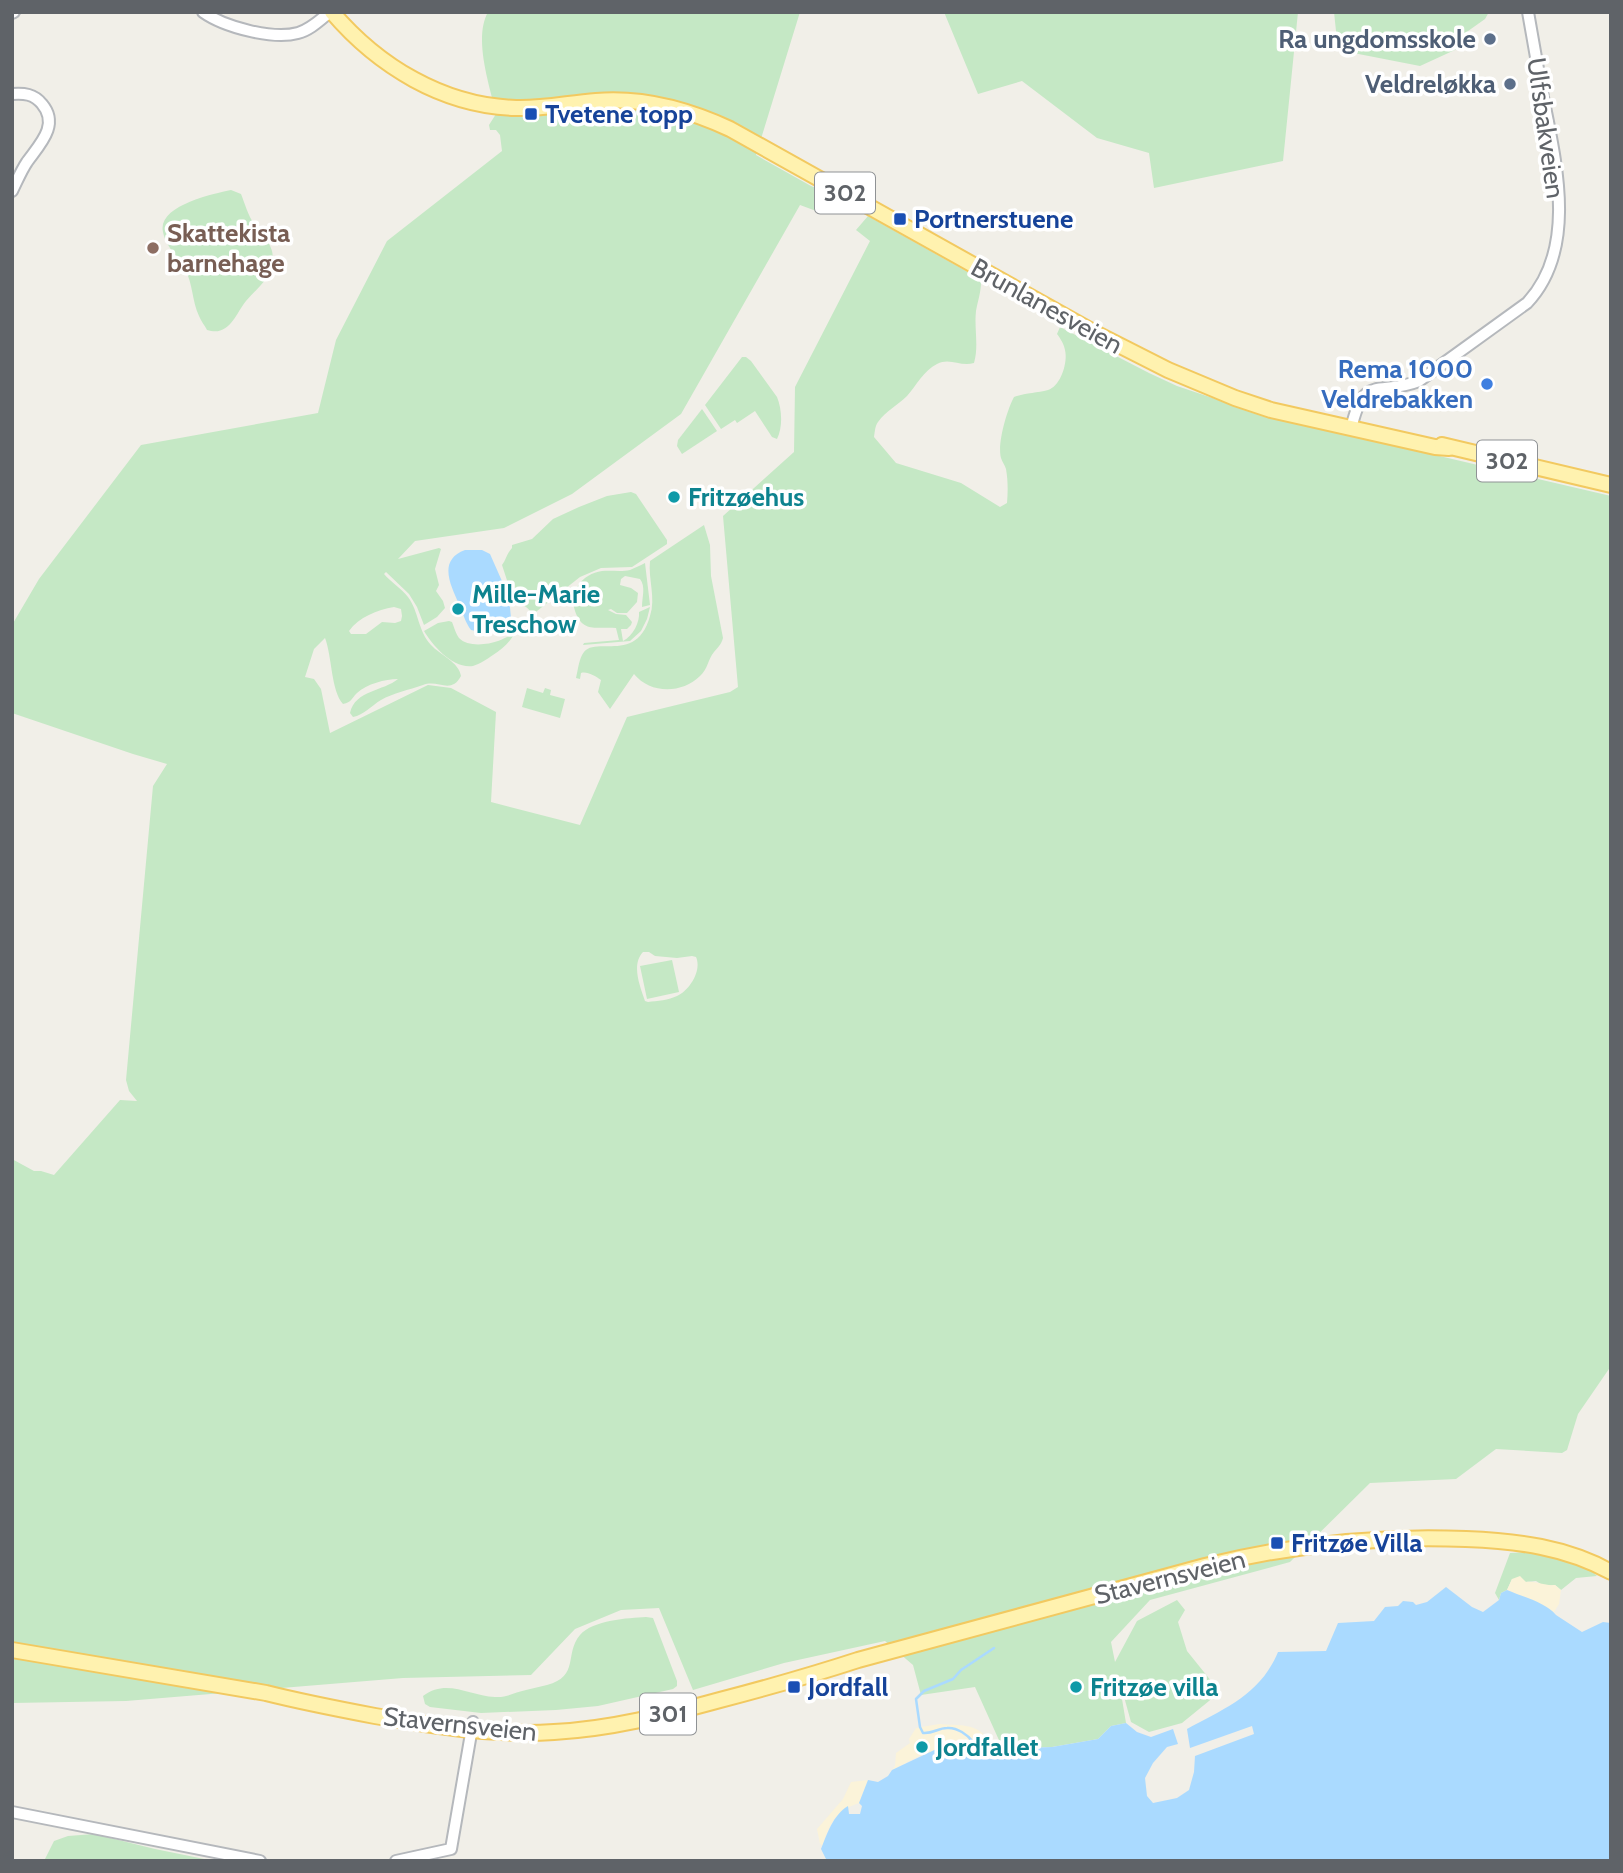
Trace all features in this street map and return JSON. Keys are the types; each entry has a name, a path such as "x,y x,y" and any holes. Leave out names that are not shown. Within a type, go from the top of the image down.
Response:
{"main road":[{"name":"Brunlanesveien","path":"331,12 384,62 416,81 475,102 508,108 598,101 642,102 676,108 709,119 1141,357 1219,391 1236,393 1435,447 1611,485"},
{"name":"Brunlanesveien","path":"343,12 402,66 446,93"},
{"name":"Stavernsveien","path":"12,1650 265,1693 380,1717 518,1733 553,1732 631,1723 658,1717 1205,1566 1311,1545 1416,1538 1511,1542 1558,1550 1611,1572"}],"street":[{"path":"203,12 211,18 251,30 288,35 303,31 331,12"},
{"name":"Ulfsbakveien","path":"1352,425 1356,408 1365,395 1381,387 1399,387 1419,381 1527,303 1536,294 1549,271 1556,242 1558,183 1554,145 1528,12"},
{"path":"12,94 35,97 48,112 49,121 44,138 25,164 12,191"},
{"path":"396,1861 451,1849 473,1726"},
{"path":"12,1812 260,1861"}],"green space":[{"path":"488,12 800,12 756,155 828,193 829,200 828,205 819,212 800,205 681,414 572,494 504,528 415,541 398,559 441,549 435,569 439,585 436,591 445,608 424,625 409,594 386,572 384,574 408,597 423,634 431,645 460,671 461,676 457,682 449,686 429,684 396,693 353,717 350,713 358,700 398,679 371,685 343,704 336,691 325,638 314,649 305,677 314,679 321,689 330,733 428,685 451,688 496,712 491,802 580,825 627,717 730,692 738,687 723,516 794,452 795,387 870,241 856,230 868,216 975,276 981,282 976,311 974,363 946,361 932,367 907,396 881,418 876,425 874,437 896,463 961,483 1000,507 1007,503 1007,473 1000,452 1008,410 1014,397 1048,390 1057,384 1066,355 1057,334 1060,327 1177,386 1242,408 1611,496 1611,1366 1578,1414 1567,1450 1562,1453 1496,1449 1456,1479 1370,1483 1290,1562 1150,1600 1111,1642 1115,1662 1137,1621 1177,1600 1185,1610 1178,1622 1187,1651 1220,1692 1182,1723 1149,1732 1131,1722 1118,1675 1126,1723 1111,1726 1098,1739 1052,1747 1003,1749 975,1687 921,1695 913,1665 885,1641 784,1663 693,1690 659,1608 621,1610 575,1629 531,1675 403,1678 126,1701 12,1703 12,1159 34,1171 54,1175 120,1100 137,1101 129,1091 126,1080 153,786 167,764 12,713 12,625 39,579 141,445 318,413 336,340 387,241 502,151 500,135 496,130 490,130 489,125 496,114 482,49 484,23","holes":["394,607 401,609 401,621 382,622 366,634 351,634 349,631 369,615","643,952 655,956 696,957 694,979 677,996 645,1001 637,969 639,957"]},
{"path":"944,12 1298,12 1283,161 1154,188 1149,153 1097,138 1022,81 978,94"},
{"path":"1334,12 1489,12 1485,19 1461,36 1457,49 1420,66 1338,50"},
{"path":"231,190 241,194 252,221 271,247 272,266 266,279 226,328 207,330 195,304 188,275 169,247 163,232 163,223 177,208"},
{"path":"742,357 751,361 777,397 781,418 777,439 772,437 755,411 737,423 735,420 721,429 705,405"},
{"path":"702,409 717,431 682,454 677,446 678,440"},
{"path":"631,492 636,494 667,540 667,544 632,567 601,568 580,577 532,615 525,607 515,605 502,565 512,545 532,539 553,519 579,507 607,496"},
{"path":"704,525 710,545 711,576 723,638 721,642 703,673 693,682 675,689 657,688 641,681 634,674 610,709 598,692 601,680 586,673 581,673 580,679 576,678 582,655 590,648 617,646 636,640 644,631 652,609 650,561"},
{"path":"645,563 650,605 642,607 643,589 640,579 625,576 620,585 638,593 637,602 627,613 608,610 616,614 626,615 632,622 627,629 621,629 623,641 635,628 639,612 650,607 641,631 630,641 583,645 619,640 616,628 586,626 578,618 574,597 579,585 595,573 630,570"},
{"path":"449,621 459,638 467,643 488,643 513,636 502,649 486,660 466,666 444,655 424,631 438,623"},
{"path":"527,688 543,693 545,688 551,690 550,695 565,699 560,718 522,707"},
{"path":"672,960 679,992 647,999 640,966"},
{"path":"1529,1552 1575,1563 1597,1576 1576,1578 1561,1590 1555,1585 1544,1586 1536,1581 1512,1579 1499,1600 1495,1593 1510,1553"},
{"path":"653,1618 677,1681 677,1686 673,1689 598,1706 556,1710 481,1713 430,1707 425,1704 423,1696 441,1688 499,1697 547,1685 564,1676 575,1642 586,1630 611,1621"},
{"path":"94,1834 214,1861 44,1861 54,1841 68,1836"}],"sand":[{"path":"1520,1576 1526,1582 1555,1585 1561,1590 1559,1604 1554,1612 1507,1590 1512,1579"},
{"name":"Jordfallet","path":"939,1724 973,1728 989,1741 974,1746 973,1742 921,1755 892,1770 896,1753 910,1743 909,1739 916,1728"},
{"path":"868,1780 859,1803 845,1809 835,1818 823,1846 820,1844 817,1829 843,1799 851,1782"}],"water":[{"path":"465,550 482,550 490,554 509,597 511,618 498,628 487,631 471,630 452,589 448,573 451,560"},
{"path":"1446,1587 1483,1612 1507,1590 1546,1607 1582,1632 1603,1622 1611,1623 1611,1861 827,1861 821,1849 838,1814 848,1806 849,1814 860,1814 862,1806 859,1803 868,1780 878,1782 892,1770 947,1744 973,1742 972,1754 976,1758 991,1759 1003,1749 1052,1747 1098,1739 1111,1726 1126,1723 1137,1732 1151,1737 1173,1729 1178,1744 1167,1747 1153,1763 1145,1778 1147,1796 1153,1803 1177,1798 1189,1790 1195,1756 1254,1734 1252,1726 1190,1748 1187,1729 1228,1707 1251,1690 1262,1679 1278,1652 1326,1651 1338,1623 1374,1621 1385,1607 1398,1606 1403,1601 1416,1605 1427,1602"}],"waterway":[{"path":"973,1742 962,1732 951,1728 923,1733 916,1699 924,1691 953,1679 961,1670 994,1648"}],"place":[{"name":"Ra ungdomsskole","path":"1490,39"},
{"name":"Veldreløkka","path":"1510,84"},
{"name":"Tvetene topp","path":"531,114"},
{"name":"Portnerstuene","path":"900,219"},
{"name":"Skattekista barnehage","path":"153,248"},
{"name":"Rema 1000 Veldrebakken","path":"1487,384"},
{"name":"Fritzøehus","path":"674,497"},
{"name":"Mille-Marie Treschow","path":"458,609"},
{"name":"Fritzøe Villa","path":"1277,1543"},
{"name":"Jordfall","path":"794,1687"},
{"name":"Fritzøe villa","path":"1076,1687"},
{"name":"Jordfallet","path":"922,1747"}]}
